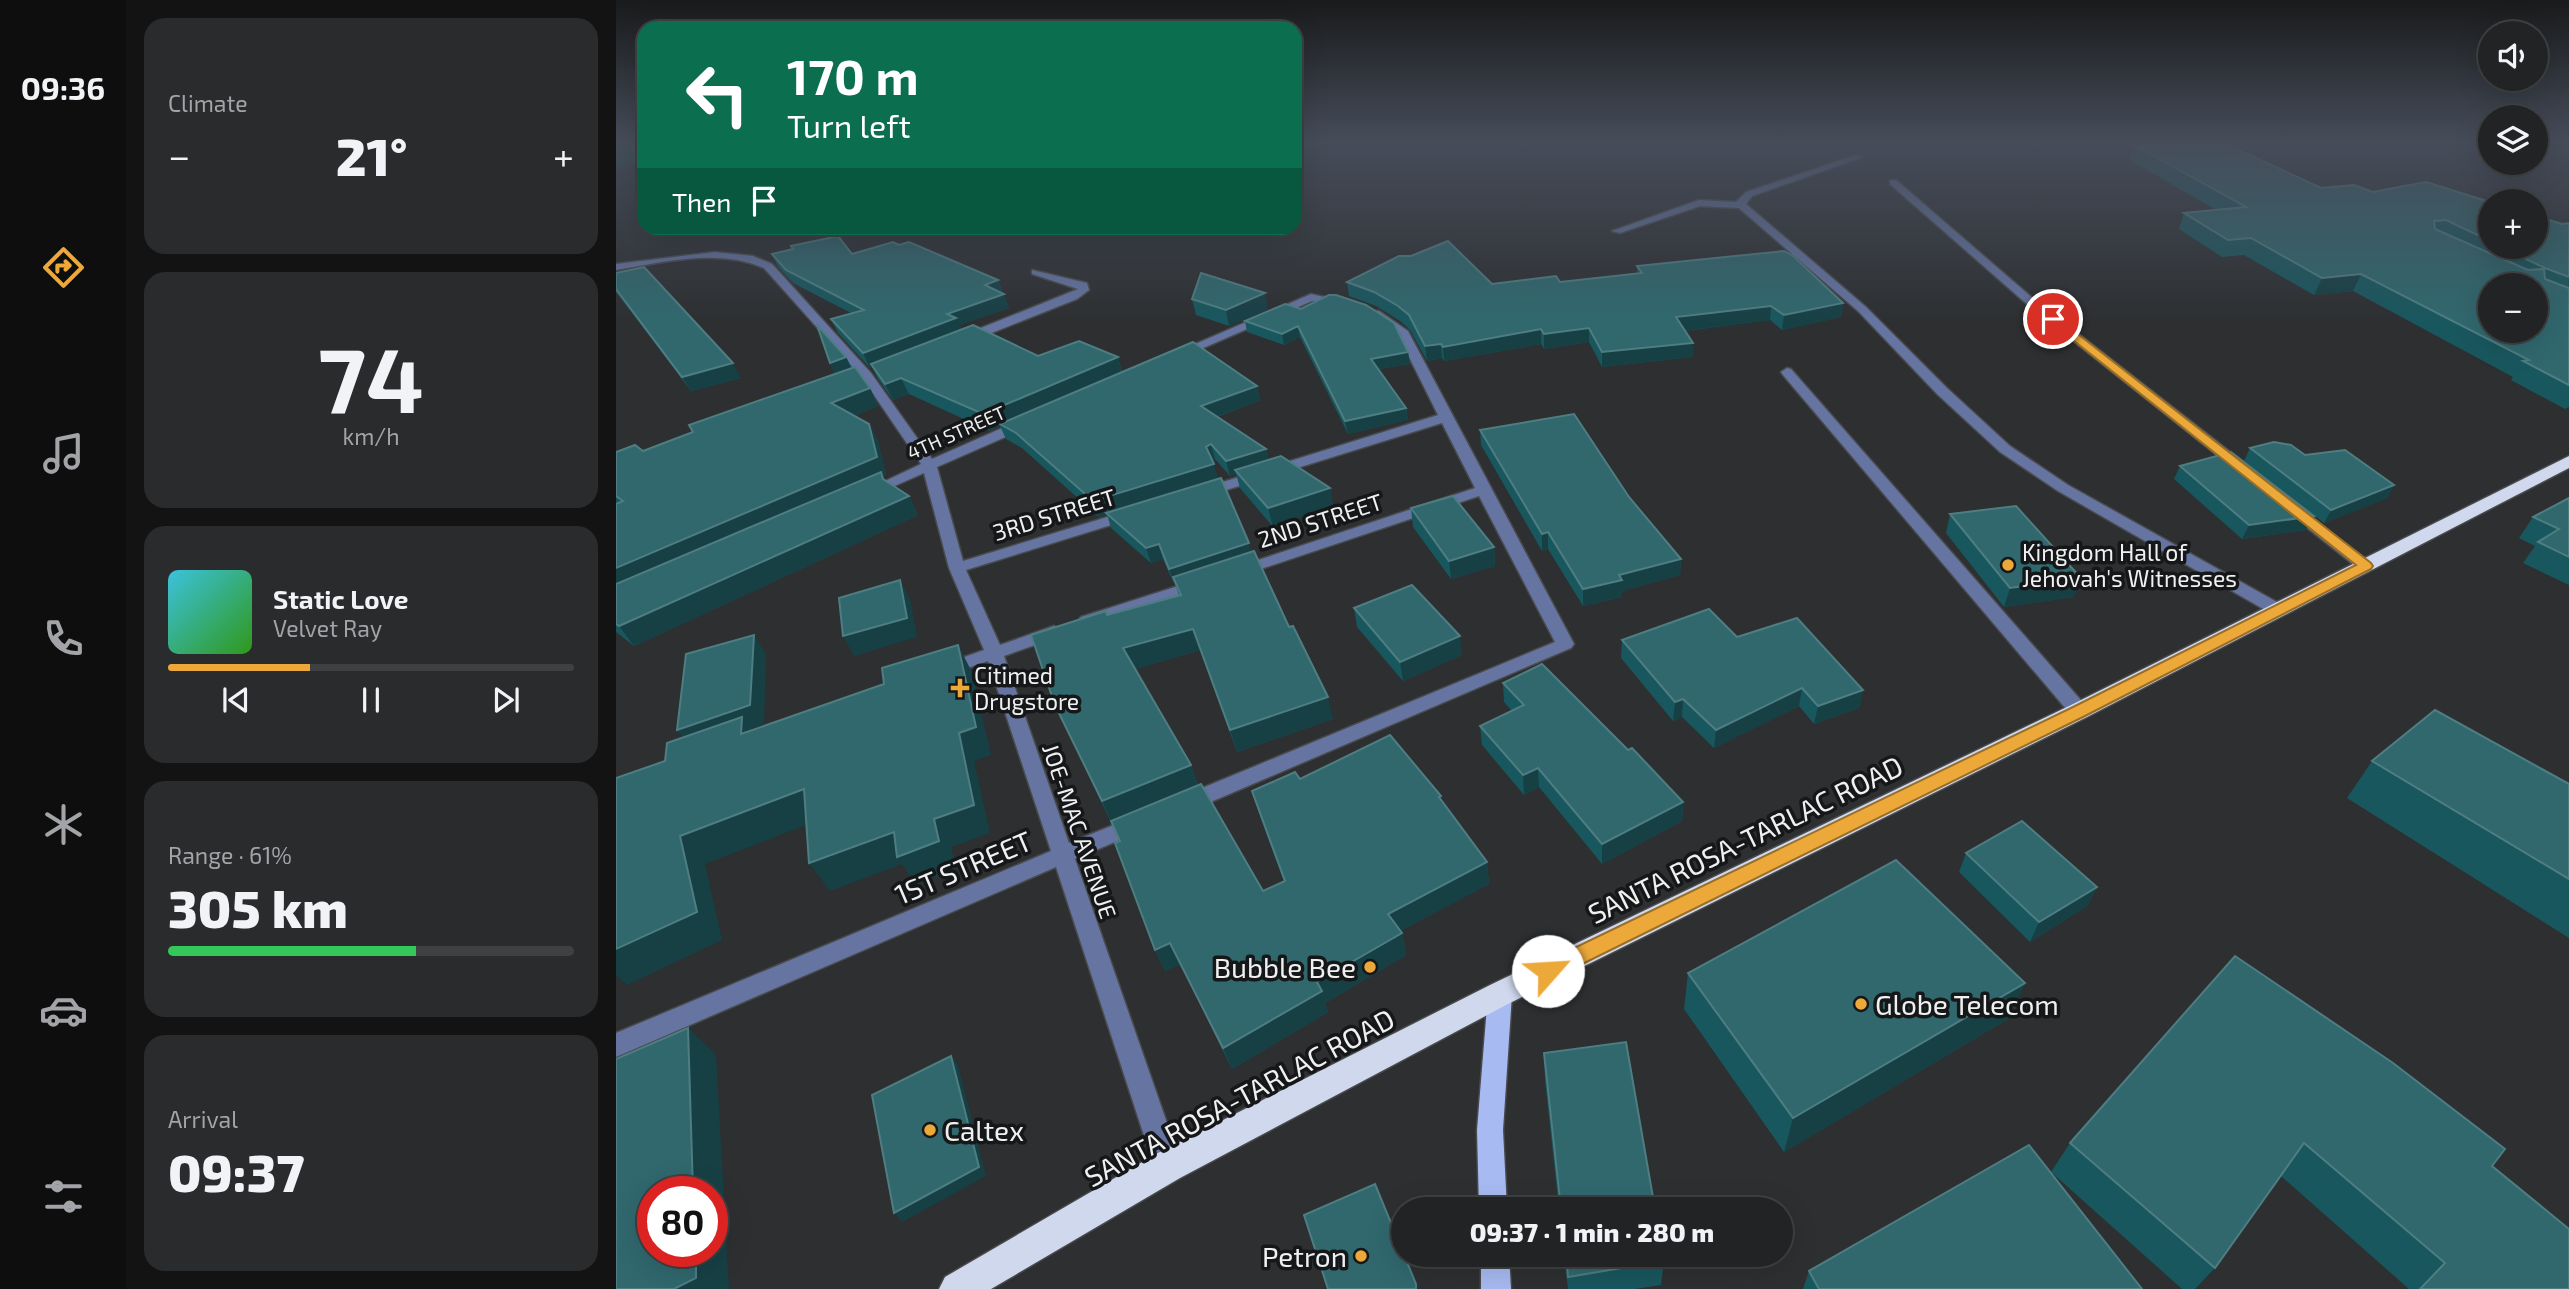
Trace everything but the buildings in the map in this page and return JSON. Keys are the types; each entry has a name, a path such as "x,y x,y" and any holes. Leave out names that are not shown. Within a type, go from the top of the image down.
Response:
{"highway":[{"name":"SANTA ROSA-TARLAC ROAD","path":"957,1289 1168,1166 1500,994 2079,712 2569,461"}],"main road":[{"path":"1493,1197 1490,1130 1500,994"},
{"path":"1495,1267 1496,1289"}],"street":[{"path":"1917,202 2032,303 2250,475"},
{"path":"1617,231 1699,203 1741,205 1862,309 1942,391 2005,449 2063,488 2278,610"},
{"name":"JOE-MAC AVENUE","path":"616,267 707,256 756,258 768,266 867,376 929,466 957,568 994,652 1168,1166"},
{"path":"953,343 1073,297 1084,290 1083,285 1036,272"},
{"path":"1164,361 1311,297 1373,312 1402,331 1483,490"},
{"path":"1787,372 2079,712"},
{"name":"4TH STREET","path":"854,498 1040,416"},
{"path":"1182,499 1446,417"},
{"name":"1ST STREET","path":"616,1045 1565,644 1483,490"},
{"name":"2ND STREET","path":"929,676 1483,490"},
{"path":"2281,500 2365,566"},
{"name":"3RD STREET","path":"957,568 1142,511"}],"place":[{"name":"Kingdom Hall of Jehovah's Witnesses","path":"2008,565"},
{"name":"Citimed Drugstore","path":"960,688"},
{"name":"Bubble Bee","path":"1370,967"},
{"name":"Globe Telecom","path":"1861,1004"},
{"name":"Caltex","path":"930,1130"},
{"name":"Petron","path":"1361,1256"}],"route":[{"path":"1548,971 2079,712 2365,566 2053,319"}]}
